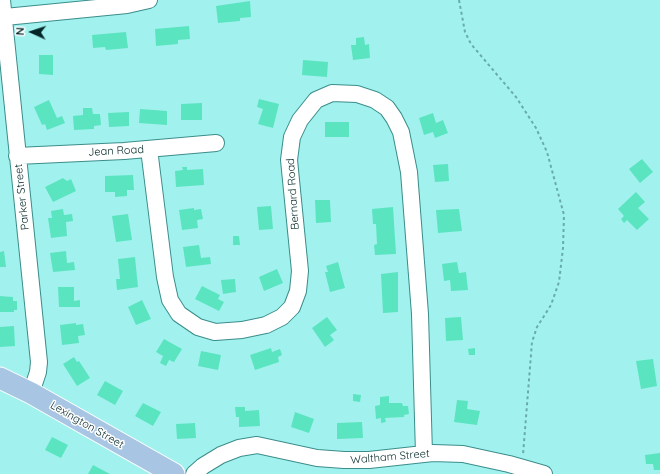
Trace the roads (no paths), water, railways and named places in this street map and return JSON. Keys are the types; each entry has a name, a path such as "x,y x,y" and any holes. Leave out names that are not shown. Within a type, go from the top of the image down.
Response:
{"main road":[{"name":"Lexington Street","path":"0,378 31,393 174,474"}],"street":[{"name":"Parker Street","path":"2,0 5,17 17,156 39,362 38,372 31,393"},
{"path":"5,17 127,5 149,0"},
{"name":"Bernard Road","path":"149,149 165,277 170,300 180,314 198,327 215,332 242,330 266,325 282,317 292,307 298,291 300,271 289,160 292,137 303,115 316,100 332,93 357,94 375,100 387,108 401,132 409,172 421,321 424,454"},
{"name":"Jean Road","path":"17,156 149,149 216,143"},
{"name":"Waltham Street","path":"194,474 208,462 221,455 252,445 272,447 317,458 344,460 369,460 424,454 463,454 544,474"}]}
